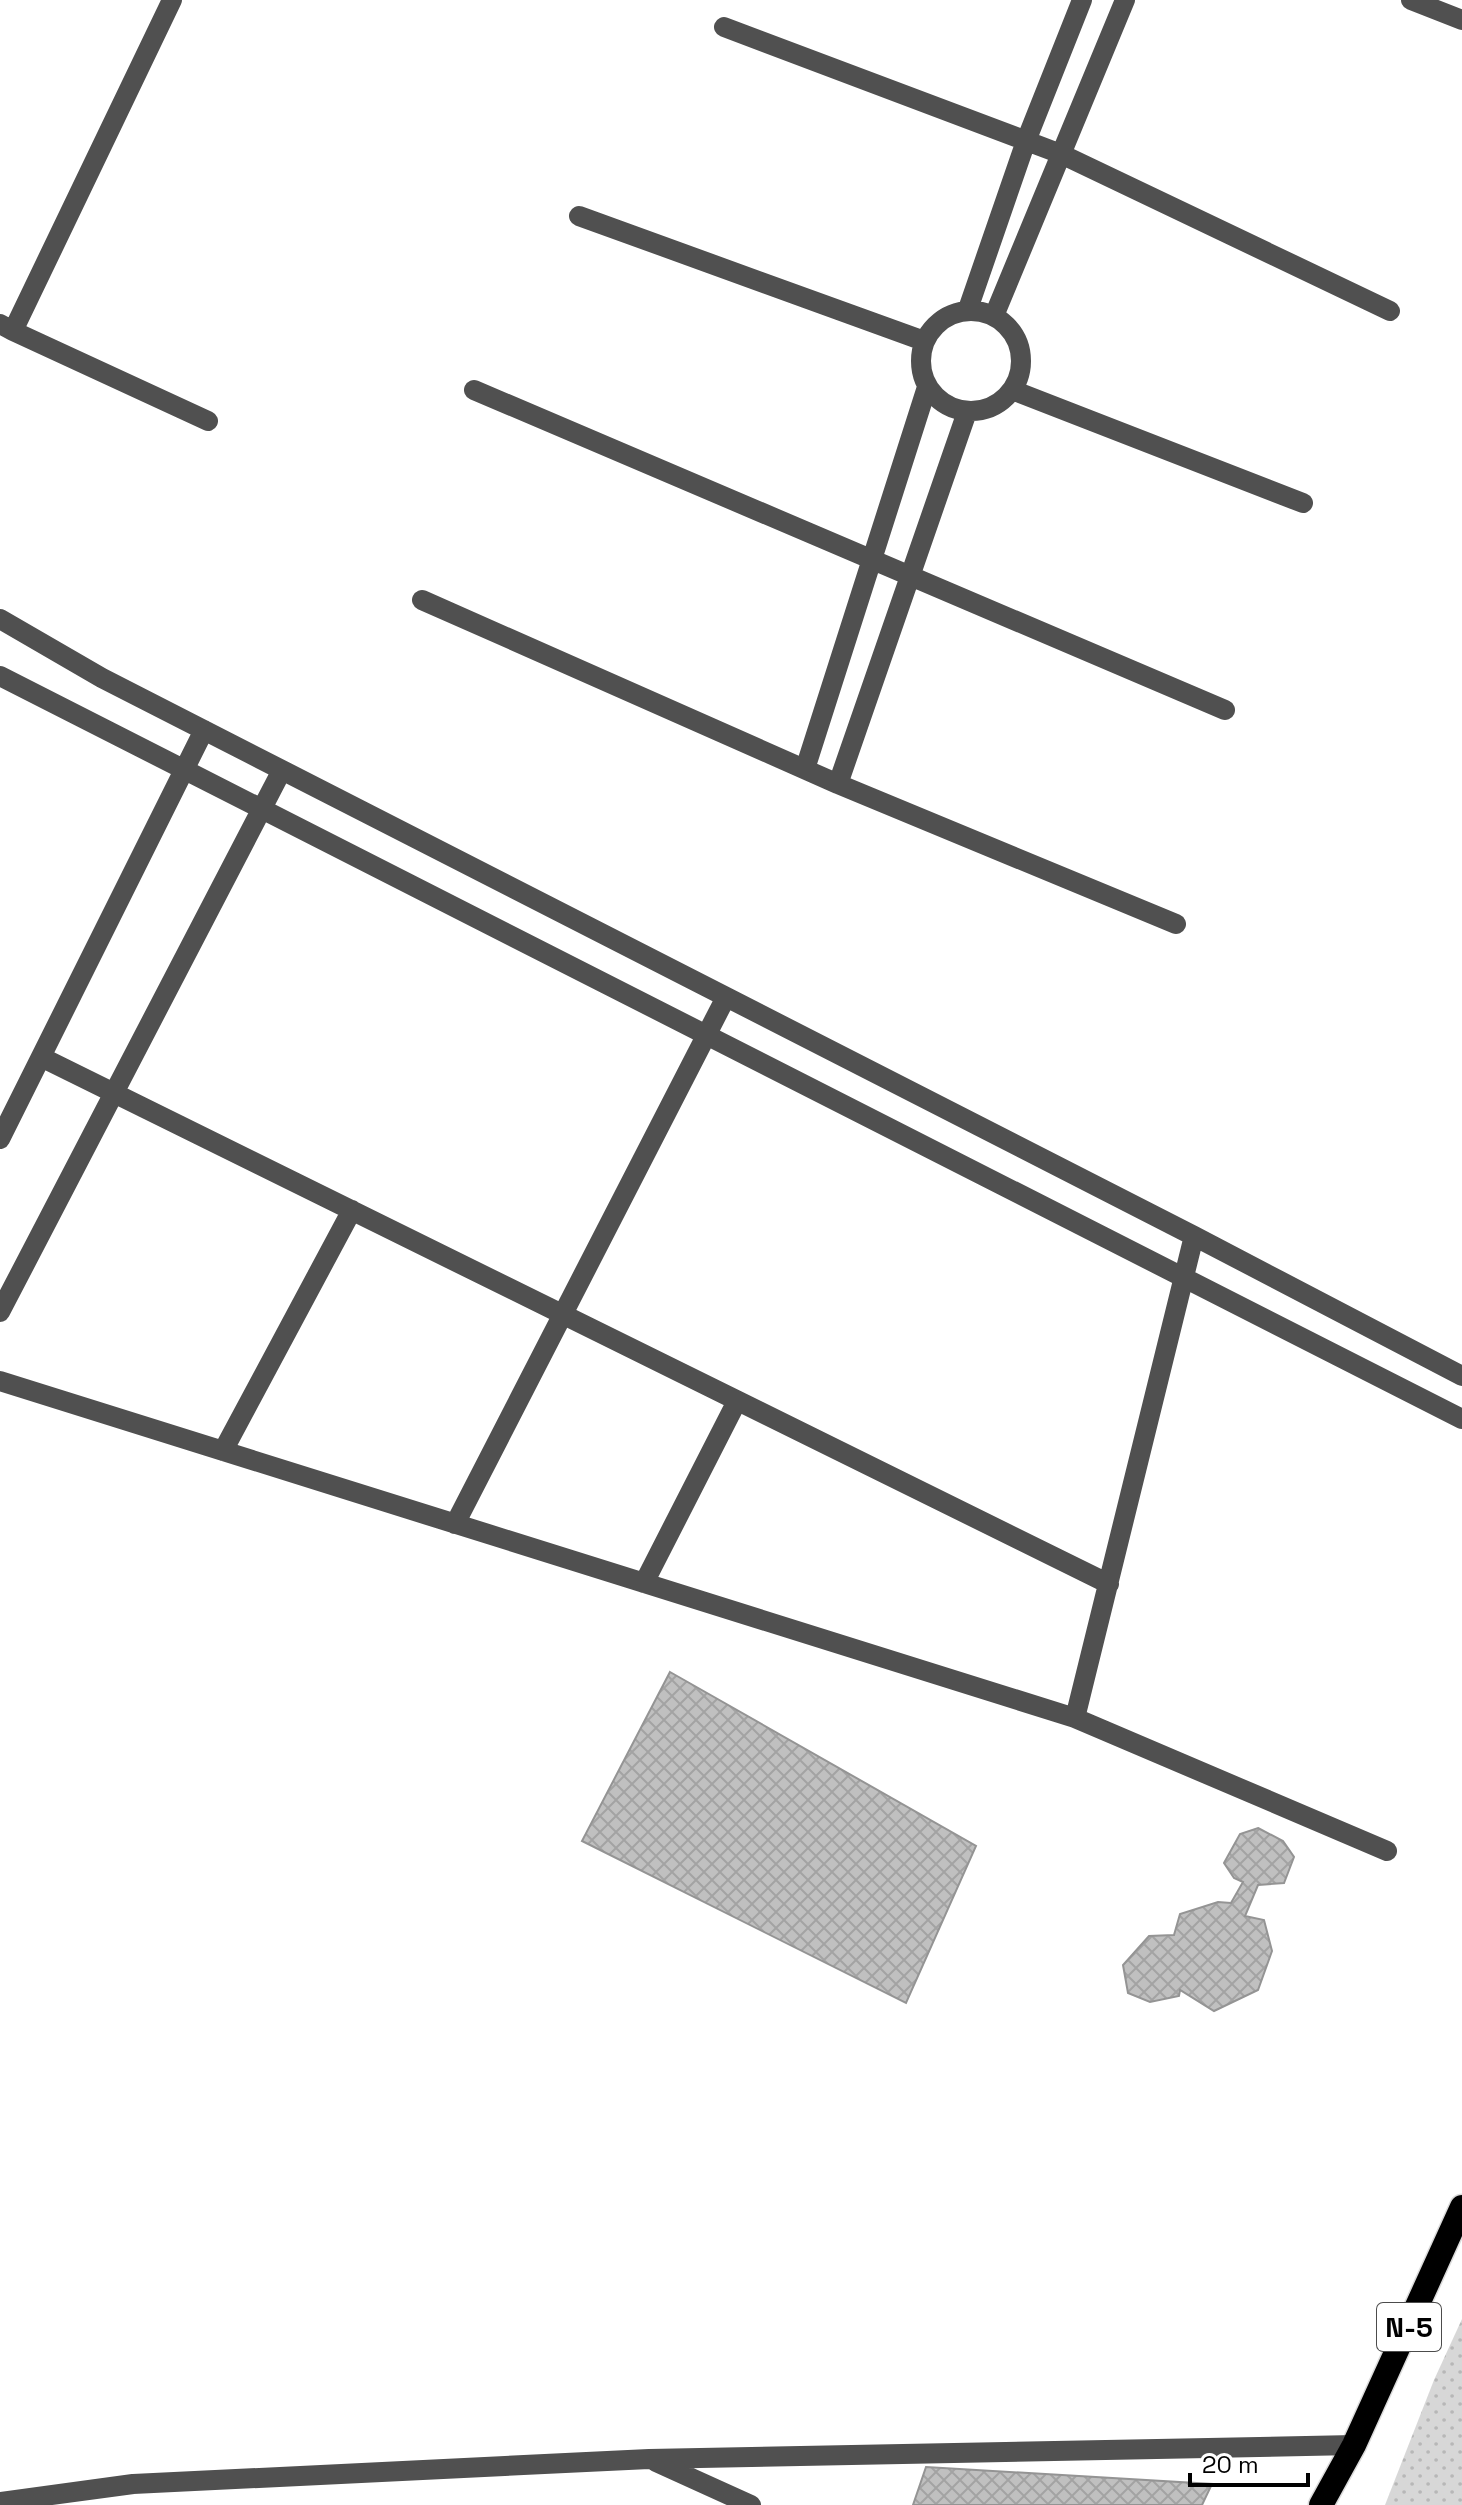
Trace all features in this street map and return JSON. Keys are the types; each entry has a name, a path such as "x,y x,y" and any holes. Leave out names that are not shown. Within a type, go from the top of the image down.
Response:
{"highway":[{"name":"N-5","path":"1321,2505 1354,2445 1462,2207"},
{"name":"N-5","path":"1338,2505 1354,2445"}],"street":[{"path":"172,0 6,327 208,421"},
{"path":"968,309 1026,141 1082,0"},
{"path":"994,316 1125,0"},
{"path":"1411,0 1462,20"},
{"path":"724,27 1061,154 1390,311"},
{"path":"579,216 924,341"},
{"path":"968,309 994,316 1008,327 1017,341 1021,358 1020,375 1000,403 984,410 967,412 944,404 927,387 921,372 920,356 924,341 933,327 946,317 968,309"},
{"path":"805,769 927,387"},
{"path":"474,390 1225,710"},
{"path":"1012,390 1303,503"},
{"path":"838,784 967,412"},
{"path":"422,600 838,784 1176,924"},
{"path":"0,619 102,678 1462,1376"},
{"path":"0,676 1462,1419"},
{"path":"0,1139 204,730"},
{"path":"0,1312 282,770"},
{"path":"455,1524 726,997"},
{"path":"41,1057 1109,1584"},
{"path":"223,1451 352,1210"},
{"path":"1075,1718 1194,1236"},
{"path":"0,1381 1075,1718 1387,1851"},
{"path":"644,1583 737,1401"},
{"path":"0,2502 133,2484 649,2459 1354,2445"},
{"path":"649,2459 751,2505"},
{"path":"124,2505 133,2484"}],"shaded area":[{"path":"1462,2319 1462,2505 1385,2505 1434,2380"}],"building":[{"path":"670,1672 976,1846 906,2003 582,1841"},
{"path":"1258,1828 1283,1841 1294,1857 1284,1883 1258,1885 1245,1916 1264,1920 1272,1951 1258,1990 1214,2011 1180,1990 1179,1996 1150,2002 1128,1993 1123,1965 1149,1936 1174,1935 1180,1914 1218,1902 1231,1903 1243,1882 1234,1878 1224,1863 1240,1834"},
{"path":"926,2467 1212,2484 1202,2505 913,2505"}]}
